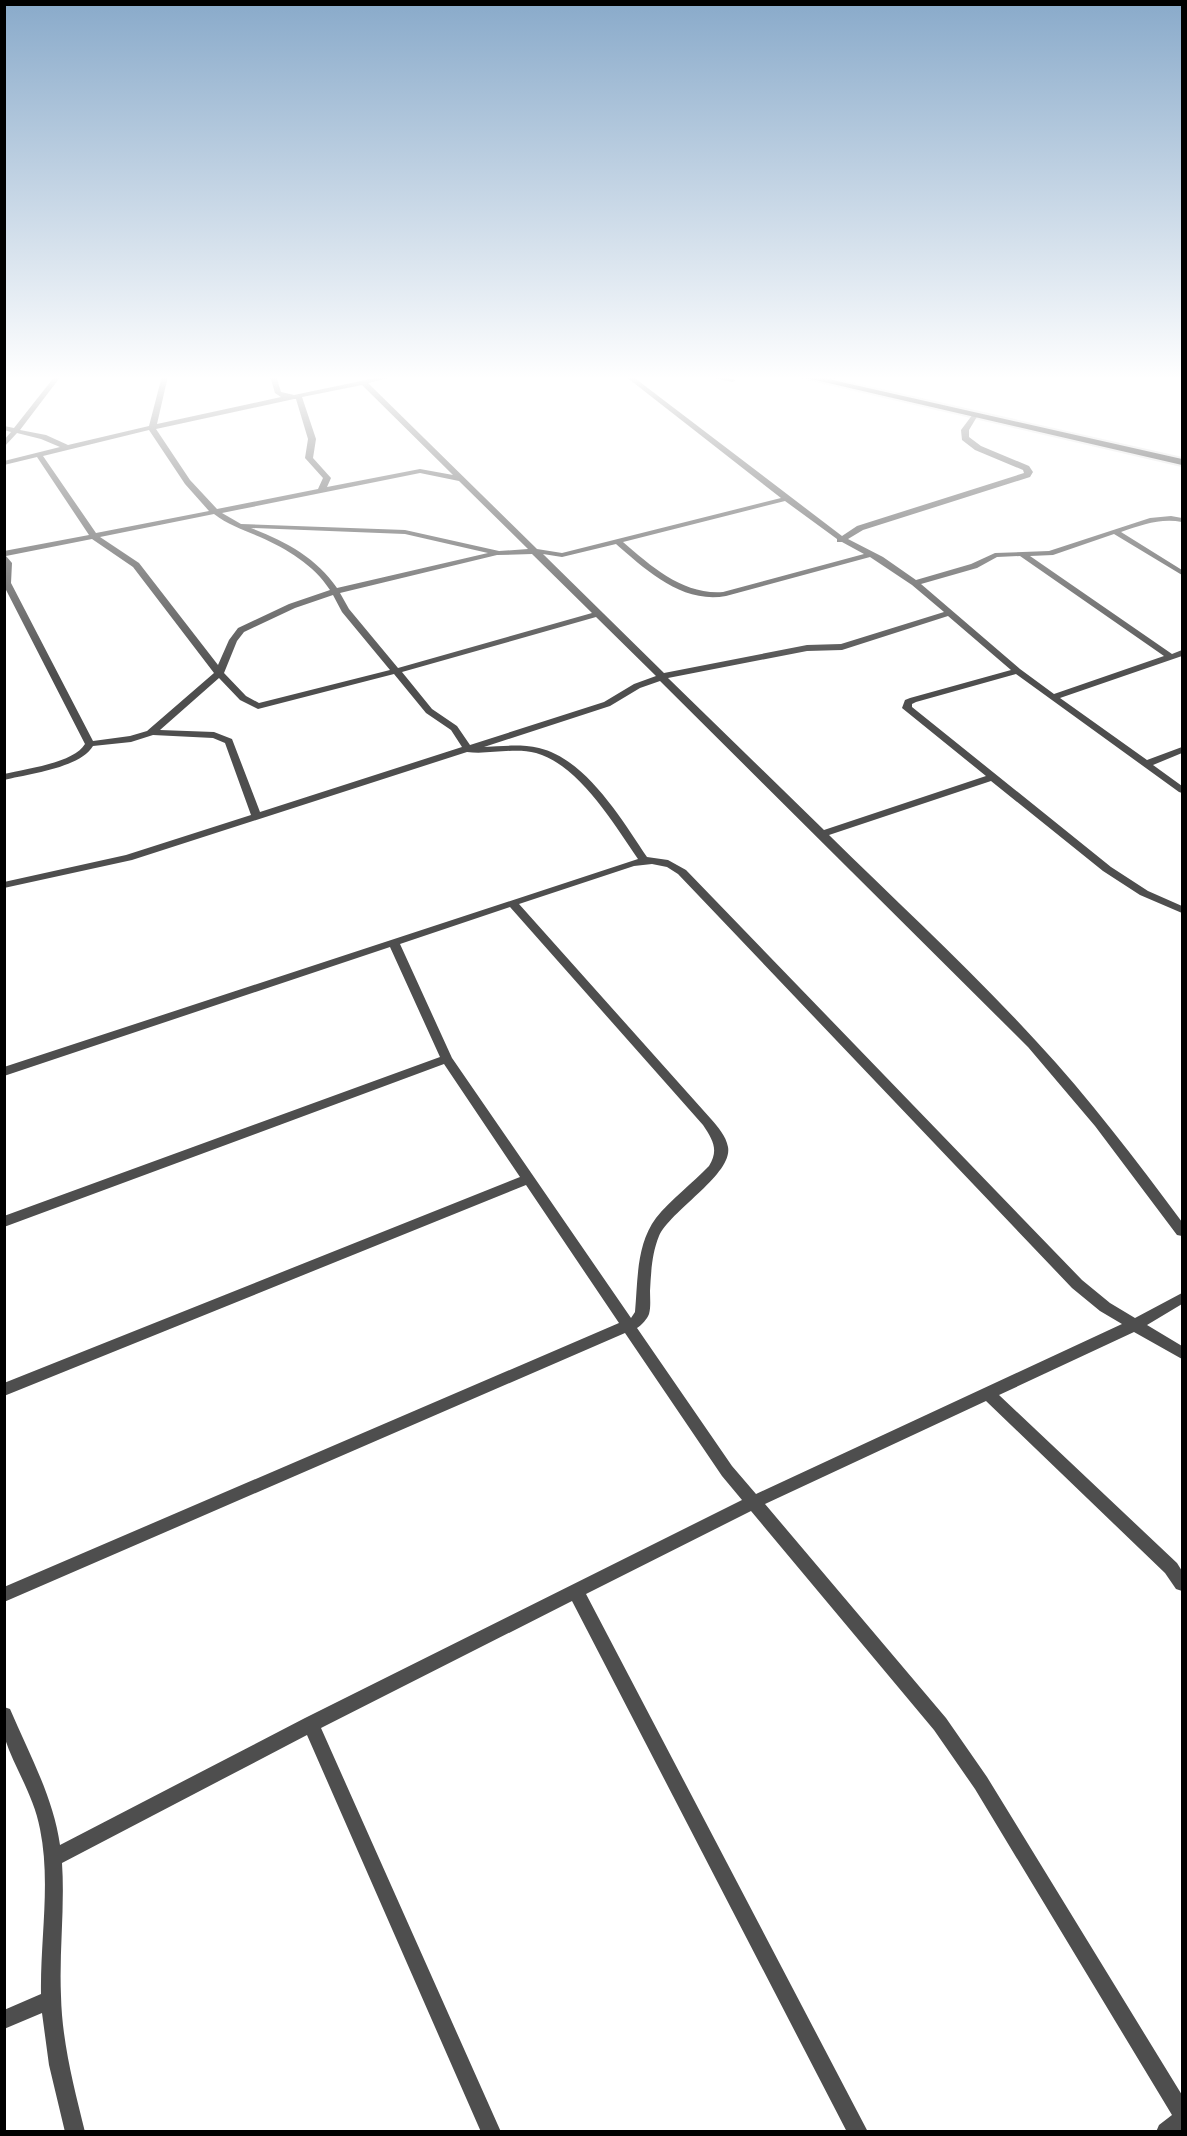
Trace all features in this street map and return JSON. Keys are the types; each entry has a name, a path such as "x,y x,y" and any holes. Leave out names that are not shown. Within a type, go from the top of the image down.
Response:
{"street":[{"path":"53,476 95,537 136,566 219,674 243,698 258,706 397,671 598,614"},
{"path":"185,476 213,511 236,525 270,538 320,570 337,591 345,610 429,711 454,728 469,750"},
{"path":"322,489 327,478 325,476"},
{"path":"4,777 78,757 89,750 90,744 7,584 8,563 4,556 213,511 395,476"},
{"path":"445,476 462,479"},
{"path":"459,476 531,550 959,968 1051,1063 1100,1121 1182,1231"},
{"path":"755,476 840,540 871,554 915,583 1017,671 1182,790"},
{"path":"840,540 860,528 1025,476"},
{"path":"152,732 219,674 233,640 241,630 292,606 337,591 499,552 531,550 562,555 785,499"},
{"path":"915,583 975,566 995,555 1050,553 1160,518 1182,520"},
{"path":"236,525 405,532 499,552"},
{"path":"1116,531 1182,573"},
{"path":"617,541 663,577 705,597 871,554"},
{"path":"1021,553 1172,657"},
{"path":"4,885 128,858 607,704 637,686 663,677 807,648 853,645 949,613"},
{"path":"1053,697 1182,653"},
{"path":"1017,671 913,700 906,705 1124,882 1182,910"},
{"path":"90,744 131,739 152,732 214,735 229,741 257,817"},
{"path":"469,750 538,751 552,756 584,780 644,860"},
{"path":"1147,764 1182,750"},
{"path":"822,834 993,777"},
{"path":"4,1072 644,860 657,860 672,864 682,872 1077,1284 1106,1307 1182,1353"},
{"path":"4,1595 629,1327 636,1322 642,1313 648,1248 656,1228 666,1214 719,1163 722,1150 717,1135 707,1122 512,903"},
{"path":"394,944 447,1059 727,1471 891,1664 952,1741 1017,1839 1066,1924 1182,2112"},
{"path":"4,1222 447,1059"},
{"path":"4,1390 529,1179"},
{"path":"53,1858 311,1724 752,1503 1135,1326 1182,1298"},
{"path":"987,1393 1171,1568 1182,1584"},
{"path":"576,1592 858,2132"},
{"path":"4,1715 41,1798 49,1829 54,1890 51,1999 58,2052 75,2132"},
{"path":"311,1724 490,2132"},
{"path":"4,2020 51,1999"},
{"path":"1166,2132 1182,2120"}]}
